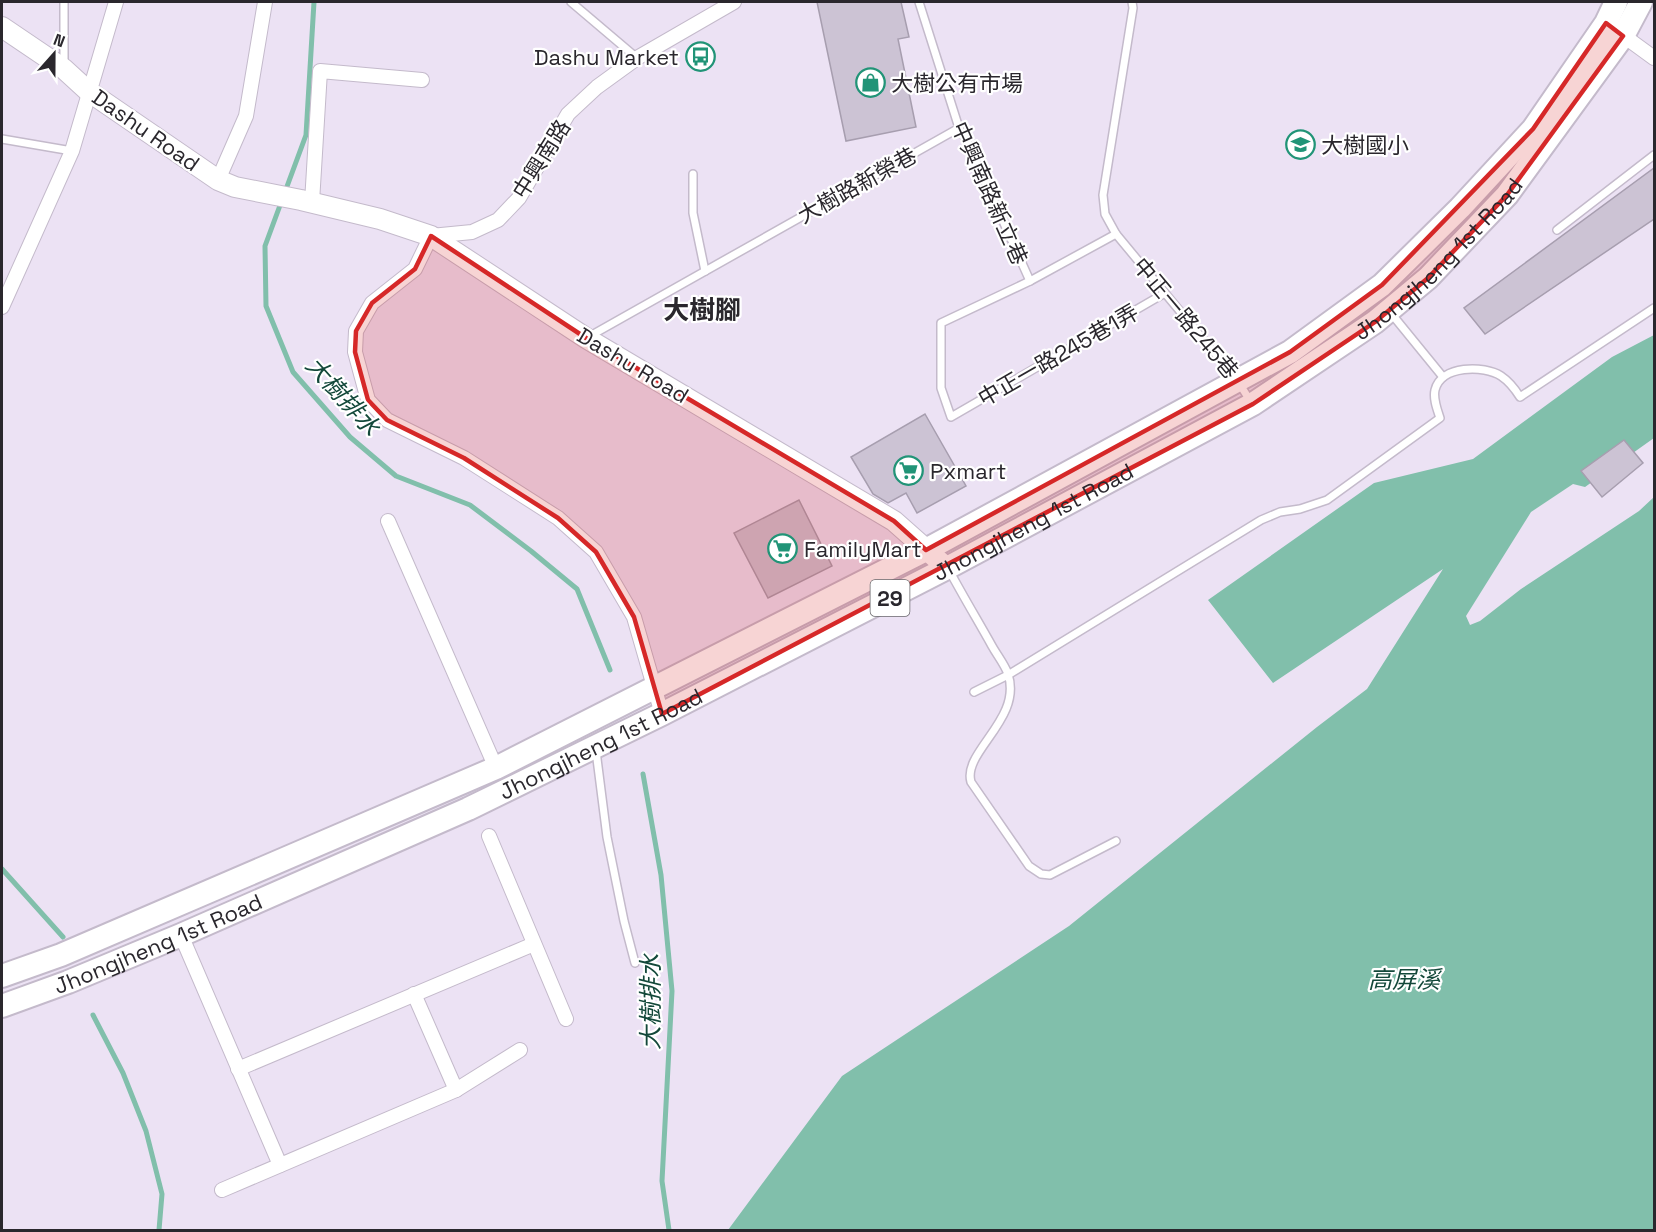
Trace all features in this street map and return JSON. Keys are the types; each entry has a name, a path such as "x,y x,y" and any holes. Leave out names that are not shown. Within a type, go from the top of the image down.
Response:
{"main road":[{"name":"Jhongjheng 1st Road","path":"2,1006 68,982 181,935 468,809 662,714 948,568 1253,404 1388,310 1428,278 1507,195 1614,29 1616,2"},
{"name":"Jhongjheng 1st Road","path":"2,976 60,955 496,768 926,550 1290,352 1330,325 1390,278 1460,208 1533,129 1614,29 1641,2"}],"street":[{"path":"2,307 72,152 88,91 116,2"},
{"path":"227,184 246,116 265,2"},
{"name":"中興南路","path":"431,236 472,232 498,220 519,198 567,114 597,87 637,58 734,2"},
{"name":"Dashu Road","path":"2,27 64,69 88,91 227,184 380,219 431,236 586,338 894,521 948,568"},
{"path":"1614,29 1654,58"},
{"path":"307,201 320,71 422,80"},
{"path":"431,236 415,269 372,303 356,331 355,352 368,400 387,420 464,458 558,518 596,552 634,617 662,714"},
{"path":"2,272 16,273"},
{"path":"388,521 496,768"},
{"path":"489,836 566,1019"},
{"path":"181,935 280,1165"},
{"path":"238,1069 534,944"},
{"path":"414,994 456,1090"},
{"path":"222,1190 456,1090 520,1050"}],"lane":[{"path":"64,2 64,69"},
{"path":"572,2 637,58"},
{"name":"中興南路新立巷","path":"919,2 958,128 967,141 1030,281"},
{"name":"中正一路245巷","path":"1131,2 1133,8 1103,195 1105,214 1116,234 1238,380 1253,404"},
{"name":"大樹路新榮巷","path":"586,338 958,128"},
{"path":"2,138 72,152"},
{"path":"1557,230 1654,155"},
{"path":"693,174 693,213 705,271"},
{"path":"1030,281 1116,234"},
{"name":"中正一路245巷1弄","path":"1030,281 940,323 941,388 951,417 1165,293"},
{"path":"974,692 1008,675 1261,520 1280,512 1300,509 1328,500 1440,418 1435,399 1435,388 1443,377 1472,368 1486,370 1500,375 1512,385 1520,397 1654,308"},
{"path":"1388,310 1443,377"},
{"path":"948,568 1008,675 1010,701 997,728 971,766 969,774 971,782 1029,866 1041,874 1050,875 1116,841"},
{"path":"596,746 608,837 624,921 635,963"}],"highlighted area":[{"path":"1606,23 1623,36 1507,195 1428,278 1375,322 1253,404 662,714 634,617 596,552 558,518 464,458 387,420 368,400 355,352 356,331 372,303 415,269 431,236 586,338 894,521 926,550 1290,352 1330,325 1382,285 1533,129"}],"water":[{"name":"高屏溪","path":"1654,335 1654,438 1585,487 1573,484 1531,512 1466,616 1470,625 1480,621 1521,589 1639,511 1654,497 1654,1230 728,1230 842,1076 1069,926 1367,689 1443,569 1273,683 1208,600 1374,483 1473,459 1612,357"}],"building":[{"name":"大樹公有市場","path":"817,2 901,2 909,37 898,39 916,127 846,141"},
{"path":"1654,168 1654,219 1485,334 1464,308"},
{"name":"Pxmart","path":"925,414 966,486 917,513 906,493 888,503 873,494 851,457"},
{"path":"1624,440 1643,463 1602,497 1581,471"},
{"name":"FamilyMart","path":"799,500 832,566 768,598 734,533"}],"waterway":[{"name":"大樹排水","path":"314,2 306,135 265,246 266,306 293,372 350,437 396,476 470,505 577,589 610,670"},
{"name":"大樹排水","path":"643,774 661,875 672,991 662,1181 669,1230"},
{"path":"2,869 63,937"},
{"path":"93,1015 123,1073 146,1131 162,1194 159,1230"}],"place":[{"name":"Dashu Market","path":"700,57"},
{"name":"大樹公有市場","path":"870,83"},
{"name":"大樹國小","path":"1300,145"},
{"name":"Pxmart","path":"909,471"},
{"name":"FamilyMart","path":"783,549"}],"district":[{"name":"大樹腳","path":"702,310"}]}
